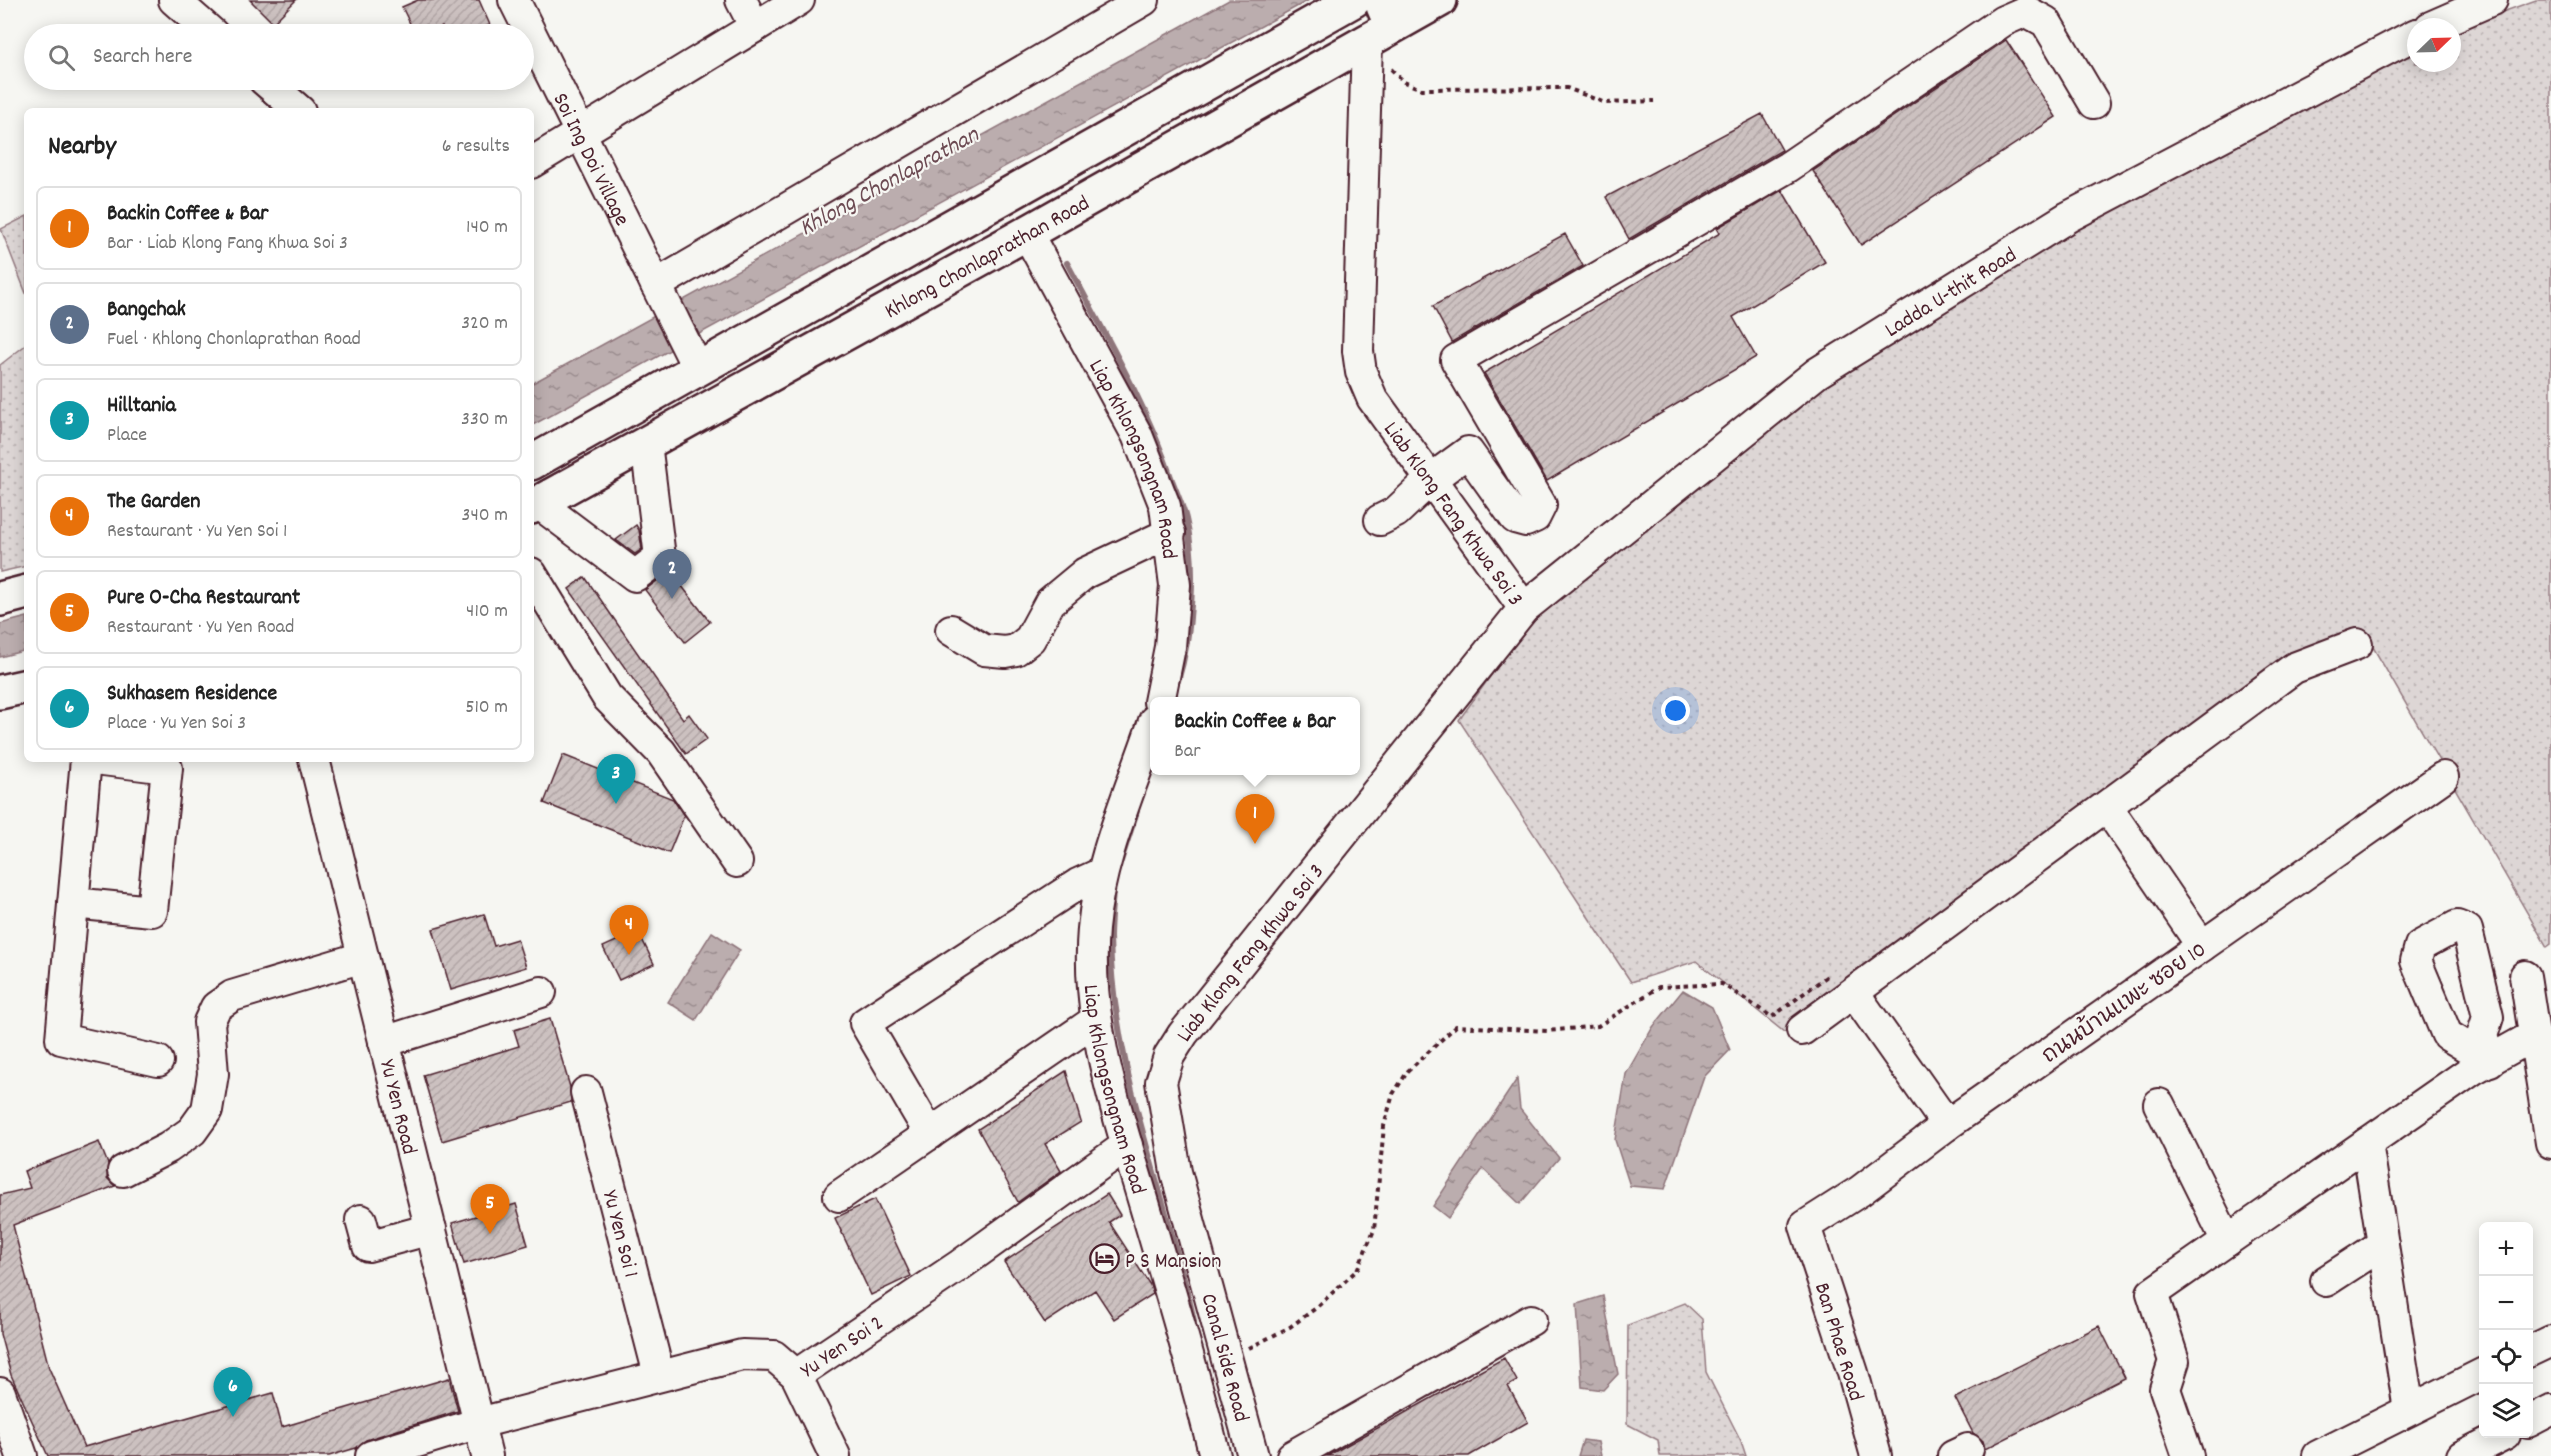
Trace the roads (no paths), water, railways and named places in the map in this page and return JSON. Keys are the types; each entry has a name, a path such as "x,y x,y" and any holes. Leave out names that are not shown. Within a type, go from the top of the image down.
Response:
{"main road":[{"name":"Khlong Chonlaprathan Road","path":"534,461 1354,0"},
{"path":"1385,0 1383,6 1386,13 1395,17 1440,0"},
{"name":"Khlong Chonlaprathan Road","path":"534,505 1027,233 1440,0"},
{"path":"1221,75 1269,78 1340,40 1345,46 1337,58"},
{"path":"0,599 24,593"},
{"path":"0,692 24,687"}],"street":[{"path":"174,0 202,24"},
{"name":"Soi Ing Doi Village","path":"514,0 526,24"},
{"path":"741,0 755,27"},
{"path":"534,161 799,0"},
{"path":"656,285 1143,0"},
{"name":"Ladda U-thit Road","path":"2438,18 2492,0"},
{"path":"1380,520 1396,512 1431,480 1468,452 1515,518 1526,521 1535,517 1541,504 1456,360 1788,167 2003,21 2026,11 2046,22 2094,103"},
{"name":"Ladda U-thit Road","path":"1524,608 1817,373 2068,217 2407,33"},
{"name":"Liab Klong Fang Khwa Soi 3","path":"1161,1082 1169,1056 1183,1034 1524,608 1372,398 1361,372 1358,351 1373,38"},
{"name":"Soi Ing Doi Village","path":"534,42 698,369"},
{"path":"276,90 297,108"},
{"name":"Liap Khlongsongnam Road","path":"1027,233 1137,435 1165,506 1170,533 1174,585 1170,647 1160,697"},
{"path":"534,505 635,576 660,557 646,443"},
{"path":"951,630 984,650 1005,652 1016,650 1030,639 1050,602 1085,573 1170,533"},
{"path":"534,578 607,697 661,753 736,862"},
{"path":"1802,1030 2294,669 2357,644"},
{"name":"Liap Khlongsongnam Road","path":"1150,735 1102,873 1093,928 1096,1020 1127,1145 1194,1373 1215,1456"},
{"path":"86,762 61,1039 158,1061"},
{"path":"73,903 152,911 166,768 119,762"},
{"name":"Yu Yen Road","path":"315,762 488,1456"},
{"name":"ถนนบ้านแพะ ซอย 10","path":"1805,1226 1860,1191 1947,1125 2442,777"},
{"path":"2107,807 2202,946"},
{"path":"930,1134 865,1023 1078,884 1102,873"},
{"path":"123,1172 168,1148 192,1131 207,1110 213,1074 209,1022 216,1007 232,996 363,957"},
{"path":"2525,976 2551,1143"},
{"path":"384,1042 541,992"},
{"path":"1854,993 1947,1125"},
{"path":"839,1196 1096,1020"},
{"path":"2188,1456 2165,1389 2174,1361 2152,1293 2472,1070 2533,1036"},
{"path":"1115,1100 1161,1082"},
{"name":"Canal Side Road","path":"1161,1082 1176,1172 1253,1456"},
{"name":"Yu Yen Soi 1","path":"586,1092 659,1375"},
{"path":"2159,1104 2227,1241"},
{"path":"2367,1143 2409,1410"},
{"name":"Yu Yen Soi 2","path":"371,1456 479,1423 742,1354 774,1356 796,1375 960,1265 1127,1145"},
{"path":"361,1220 368,1246 431,1229"},
{"name":"Ban Phae Road","path":"1805,1226 1853,1373 1876,1456"},
{"path":"2326,1281 2383,1244"},
{"path":"1292,1456 1531,1320"},
{"path":"2533,1350 2551,1341"},
{"path":"796,1375 835,1456"},
{"path":"2318,1456 2479,1375"},
{"path":"0,1394 22,1456"},
{"path":"2533,1420 2551,1410"},
{"path":"2462,1456 2497,1438"}],"water":[{"path":"1229,0 1309,0 534,424 534,382"},
{"path":"24,618 24,651 0,657 0,624"},
{"path":"712,932 740,950 696,1020 668,1002"},
{"path":"1683,990 1712,1007 1730,1050 1704,1077 1665,1189 1630,1186 1615,1140 1626,1074 1653,1027"},
{"path":"1517,1079 1520,1109 1559,1158 1520,1204 1483,1169 1448,1218 1433,1206"},
{"path":"1603,1296 1618,1374 1603,1390 1582,1387 1577,1304"},
{"path":"1583,1440 1598,1442 1601,1456 1578,1456"}],"waterway":[{"path":"1067,263 1150,424 1185,514 1192,579 1190,622 1178,681"},
{"path":"1121,861 1137,811"},
{"path":"1113,891 1110,937 1113,986 1120,1035 1142,1130 1194,1321"}],"place":[{"name":"Bangchak","path":"672,599"},
{"name":"Hilltania","path":"616,804"},
{"name":"Backin Coffee & Bar","path":"1255,844"},
{"name":"The Garden","path":"629,955"},
{"name":"Pure O-Cha Restaurant","path":"490,1234"},
{"name":"P S Mansion","path":"1104,1259"},
{"name":"Sukhasem Residence","path":"233,1417"}],"water label":[{"name":"Khlong Chonlaprathan","path":"888,180"}]}
